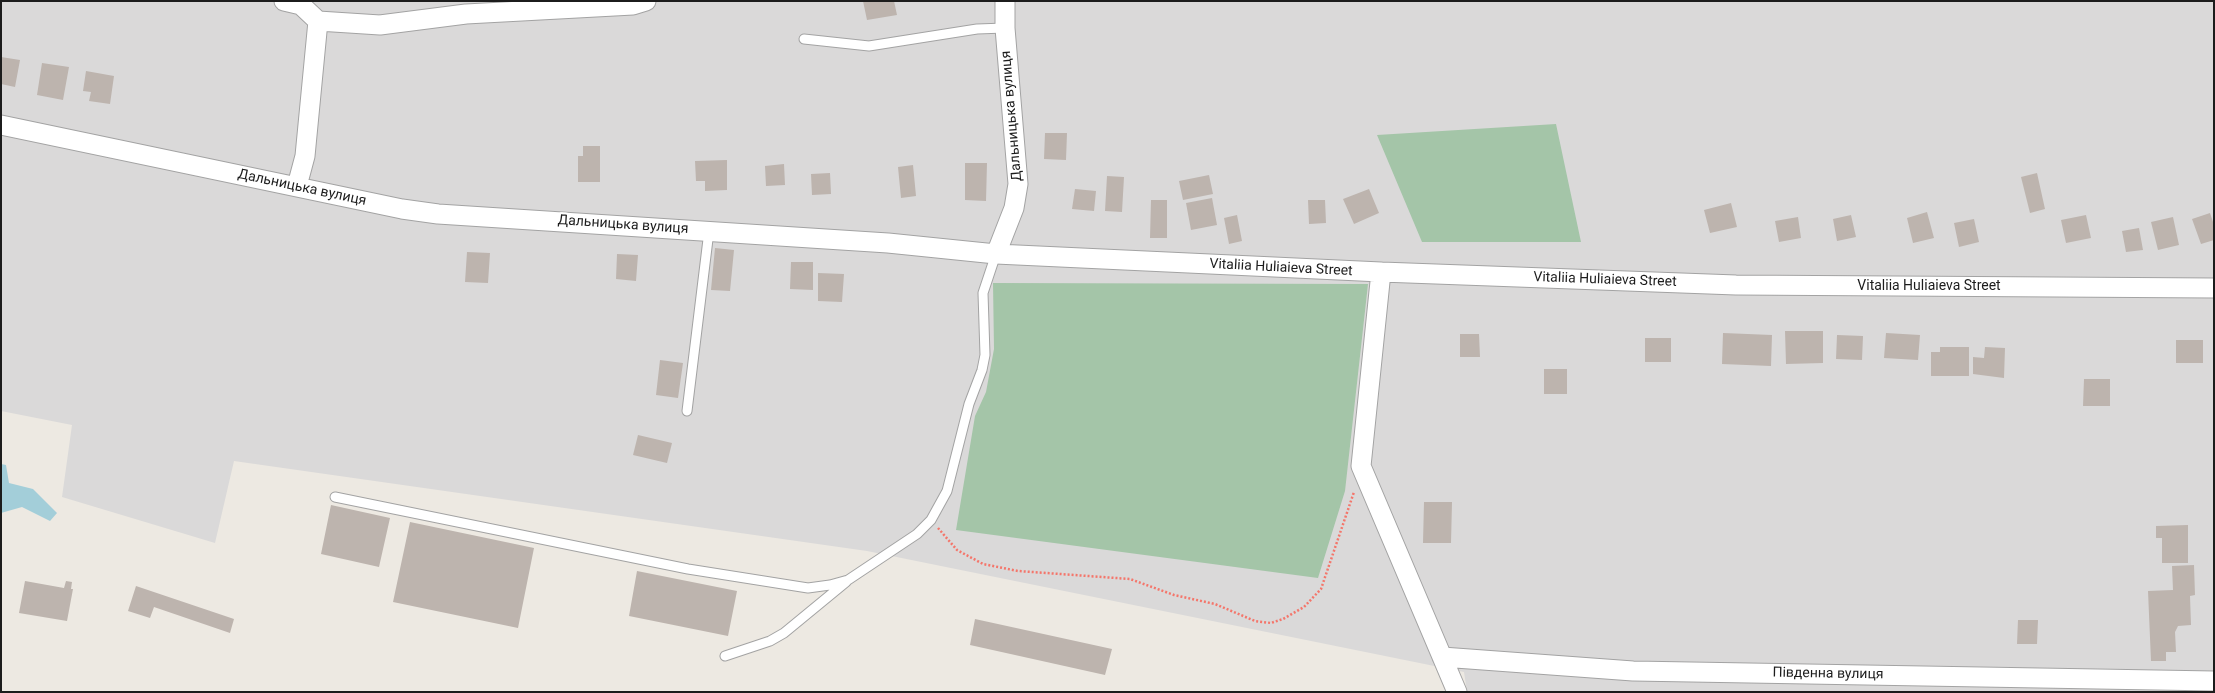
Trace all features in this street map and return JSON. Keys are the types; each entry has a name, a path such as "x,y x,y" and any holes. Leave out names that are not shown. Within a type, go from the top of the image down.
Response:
{"street":[{"path":"284,1 301,5 318,21 380,25 466,14 633,5 646,1"},
{"name":"Дальницька вулиця","path":"1,125 402,209 438,214 888,243 996,254 1014,208 1018,184 1005,28 1005,1"},
{"path":"298,186 305,156 318,21"},
{"name":"Vitaliia Huliaieva Street","path":"996,254 1381,272 1736,285 2214,288"},
{"path":"1381,272 1361,466 1457,692"},
{"name":"Південна вулиця","path":"1442,657 1633,672 2214,681"}],"lane":[{"path":"804,39 869,46 977,29 1005,28"},
{"path":"687,411 709,231"},
{"path":"725,656 770,642 784,633 848,580 917,534 931,520 947,491 969,404 982,370 985,355 983,293 996,254"},
{"path":"335,497 688,569 808,588 830,585 848,580"}],"path":[{"path":"931,520 957,550 983,564 1018,571 1130,579 1174,595 1215,604 1255,621 1271,623 1283,619 1304,607 1321,589 1347,515 1361,466"}],"shaded area":[{"path":"1,1 2214,1 2214,692 1467,692 1464,672 867,551 234,461 215,543 62,497 72,425 1,411"}],"green space":[{"path":"1556,124 1581,242 1422,242 1377,135"},
{"path":"993,283 1368,284 1345,491 1318,578 956,530 975,416 986,392 994,349"}],"water":[{"path":"1,464 6,465 9,483 33,489 57,513 50,521 22,507 1,513"}],"building":[{"path":"863,1 894,1 897,15 867,20"},
{"path":"1,57 20,60 15,87 1,84"},
{"path":"42,63 69,67 63,100 37,95"},
{"path":"86,71 114,76 110,104 89,101 91,92 83,91"},
{"path":"1045,133 1067,133 1066,160 1044,159"},
{"path":"583,146 600,146 600,182 578,182 578,156 583,156"},
{"path":"727,160 727,190 705,191 705,181 696,181 695,161"},
{"path":"965,163 987,163 986,201 965,200"},
{"path":"784,164 785,185 766,186 765,166"},
{"path":"913,165 916,196 901,198 898,167"},
{"path":"830,173 831,194 812,195 811,174"},
{"path":"2037,173 2045,209 2030,213 2021,177"},
{"path":"1209,175 1213,194 1183,200 1179,181"},
{"path":"1107,176 1124,177 1122,212 1105,211"},
{"path":"1075,189 1096,191 1094,211 1072,209"},
{"path":"1369,189 1379,213 1354,224 1343,199"},
{"path":"1212,198 1217,225 1191,230 1186,203"},
{"path":"1151,200 1167,200 1167,238 1150,238"},
{"path":"1308,200 1325,200 1326,223 1309,224"},
{"path":"1731,203 1737,227 1710,233 1704,210"},
{"path":"1927,212 1934,238 1913,243 1907,218"},
{"path":"2210,213 2214,225 2214,240 2201,244 2192,219"},
{"path":"1237,215 1242,241 1229,244 1224,218"},
{"path":"1851,215 1856,237 1837,241 1833,219"},
{"path":"2086,215 2091,238 2066,243 2061,220"},
{"path":"1798,217 1801,238 1779,242 1775,221"},
{"path":"2173,217 2179,245 2158,250 2151,222"},
{"path":"1974,219 1979,242 1959,247 1954,223"},
{"path":"2139,228 2143,250 2126,252 2122,231"},
{"path":"715,248 734,250 730,291 711,290"},
{"path":"467,252 490,253 488,283 465,282"},
{"path":"617,254 638,255 636,281 616,279"},
{"path":"791,262 813,262 813,290 790,289"},
{"path":"818,273 844,274 842,302 818,301"},
{"path":"1785,331 1823,331 1823,363 1786,364"},
{"path":"1723,333 1772,335 1771,366 1722,364"},
{"path":"1886,333 1920,335 1918,360 1884,358"},
{"path":"1460,334 1479,334 1480,357 1460,357"},
{"path":"1837,335 1863,336 1862,360 1836,359"},
{"path":"1645,338 1671,338 1671,362 1645,362"},
{"path":"2176,340 2203,340 2203,363 2176,363"},
{"path":"1940,347 1969,347 1969,376 1931,376 1931,352 1940,352"},
{"path":"1985,347 2005,348 2004,378 1973,374 1973,357 1984,358"},
{"path":"660,360 683,363 678,398 656,395"},
{"path":"1544,369 1567,369 1567,394 1544,394"},
{"path":"2084,379 2110,379 2110,406 2083,406"},
{"path":"638,435 672,443 667,463 633,455"},
{"path":"1424,502 1452,502 1451,543 1423,543"},
{"path":"331,505 390,518 379,567 321,554"},
{"path":"410,522 534,548 518,628 393,602"},
{"path":"2188,525 2188,563 2162,563 2162,538 2156,538 2156,526"},
{"path":"2194,565 2195,595 2190,596 2191,625 2178,626 2175,632 2176,652 2166,652 2166,661 2151,661 2148,591 2173,590 2172,566"},
{"path":"637,571 737,591 728,636 629,616"},
{"path":"25,581 64,588 66,581 72,582 71,589 73,589 67,621 19,613"},
{"path":"136,586 234,619 230,633 154,607 150,618 128,611"},
{"path":"975,619 1112,649 1105,675 970,645"},
{"path":"2018,620 2038,620 2037,644 2017,644"}]}
